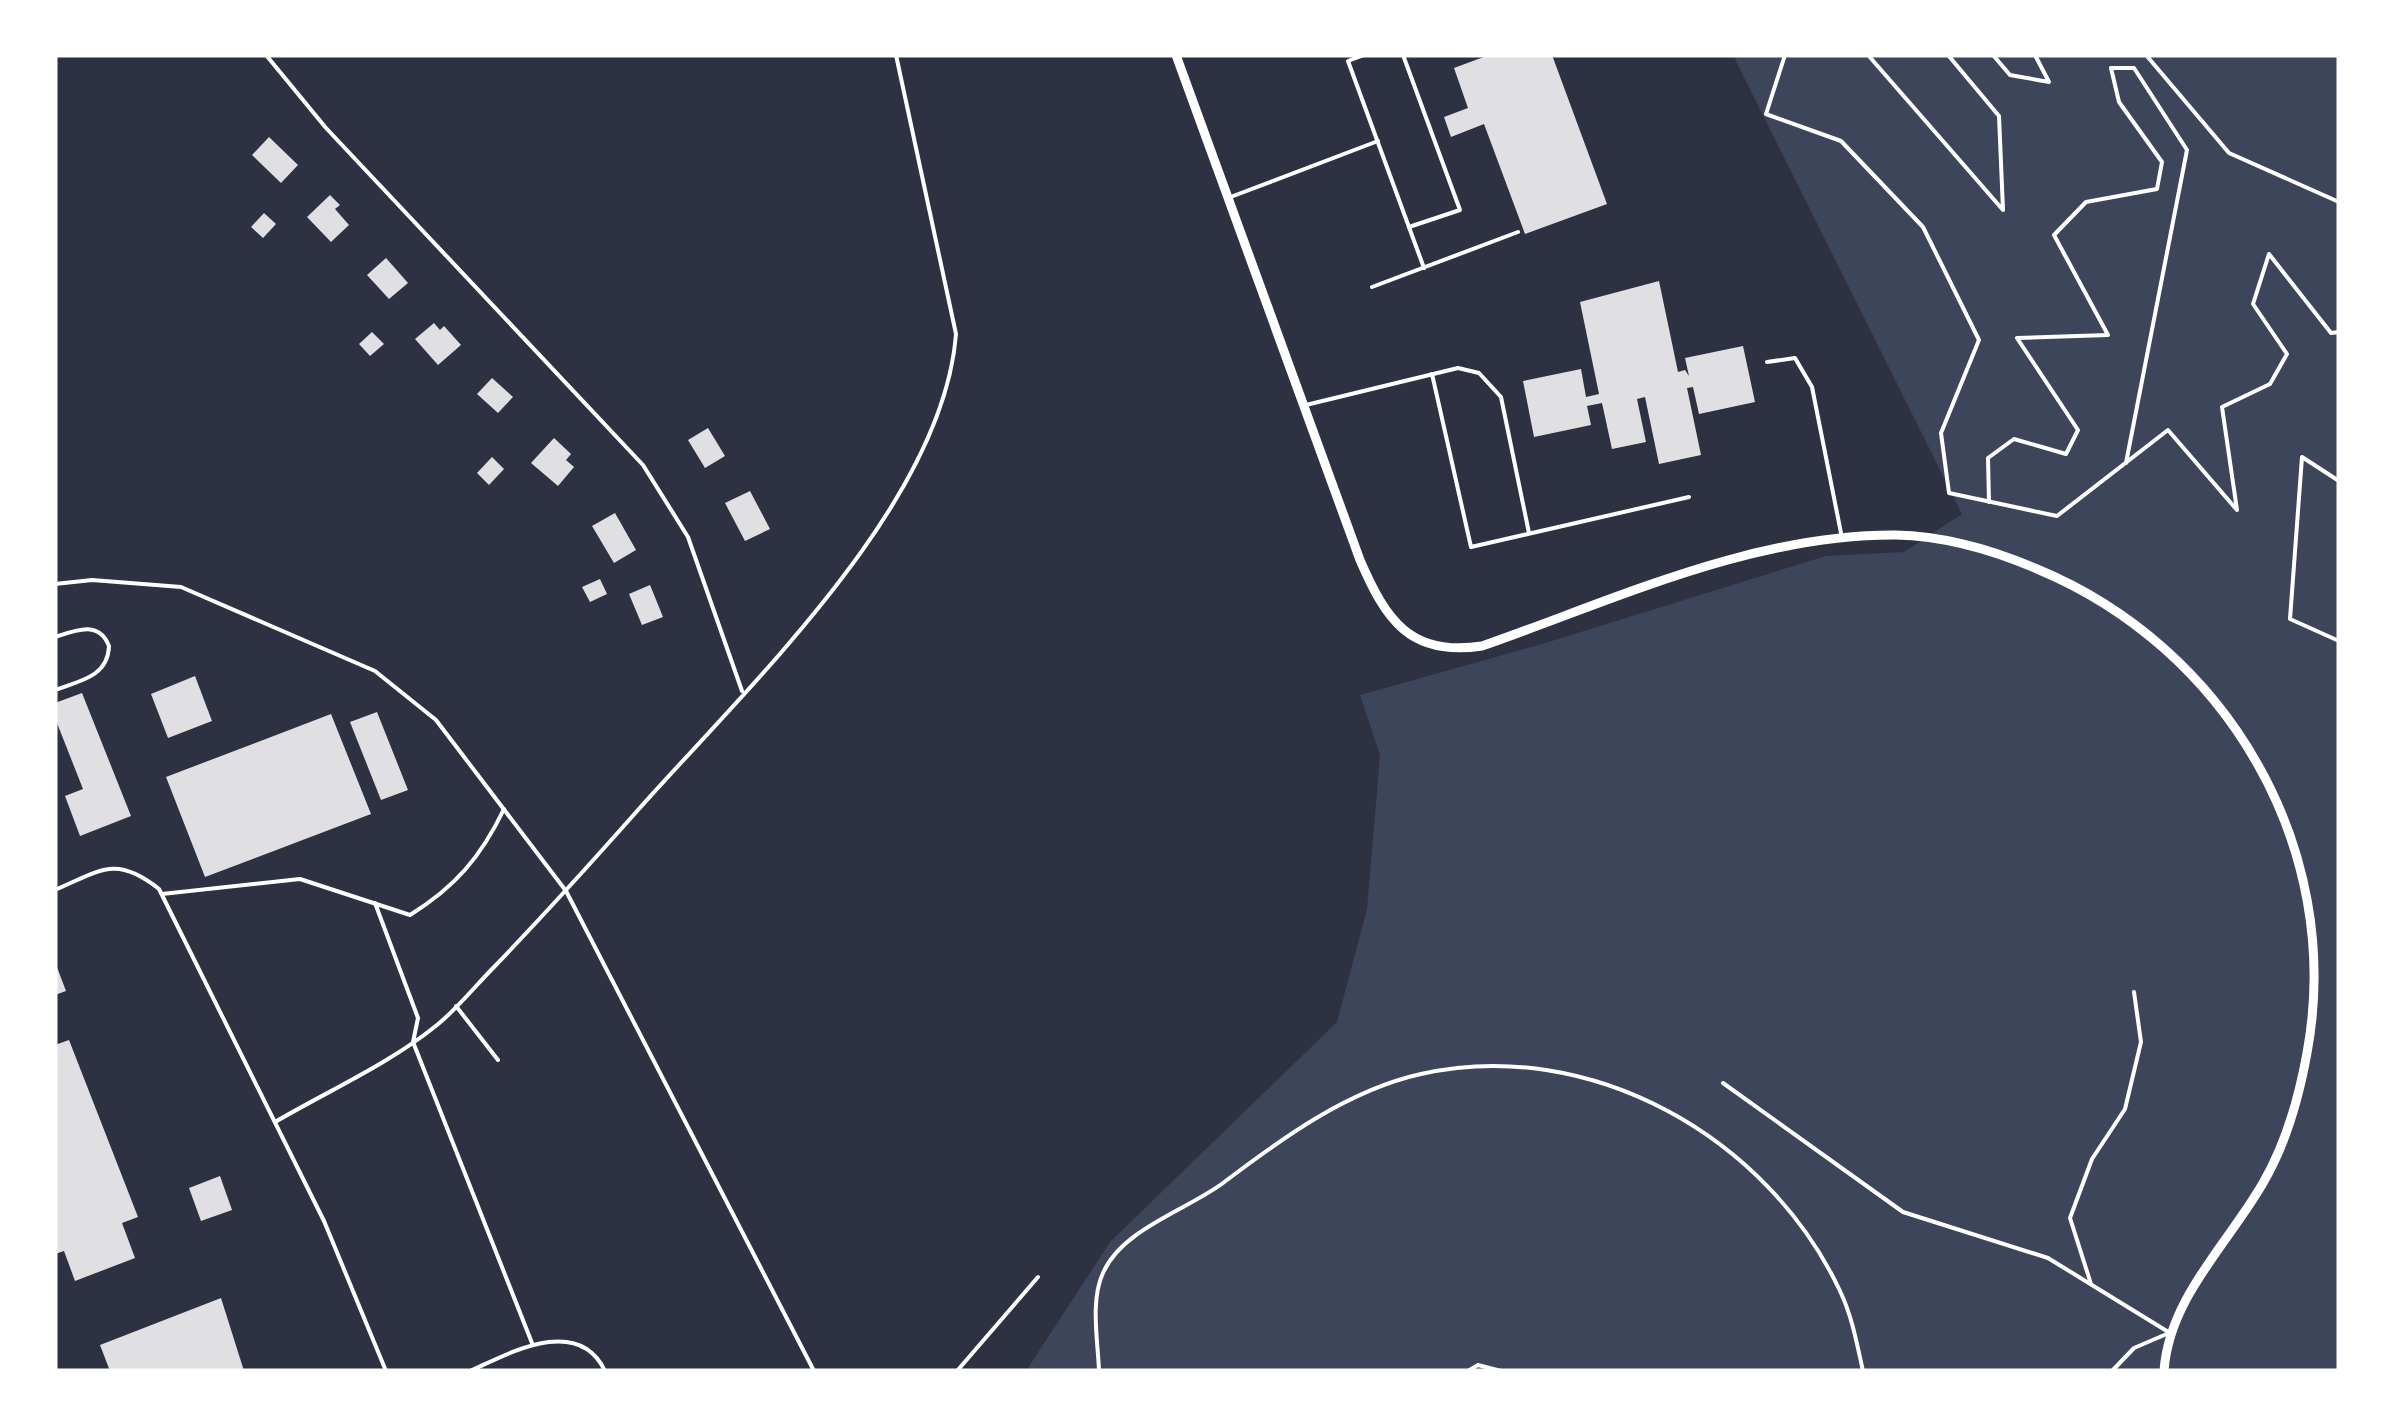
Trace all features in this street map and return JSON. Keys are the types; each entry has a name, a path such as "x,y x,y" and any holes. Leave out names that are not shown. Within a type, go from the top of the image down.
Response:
{"street":[{"path":"1176,55 1376,598 1403,630 1440,648 1482,646 1748,555 1842,538 1898,535 1977,548 2049,574 2105,602 2201,680 2251,750 2273,793 2298,867 2314,977 2308,1051 2293,1111 2266,1179 2192,1287 2170,1333 2164,1371"}],"lane":[{"path":"266,55 326,128 643,466 688,537 742,692"},
{"path":"274,1122 413,1042 456,1006 566,892 842,580 887,511 935,424 953,376 956,334 896,55"},
{"path":"1364,55 1348,61 1424,268"},
{"path":"1403,55 1460,210 1409,227"},
{"path":"1228,198 1378,141"},
{"path":"1372,287 1518,232"},
{"path":"1767,362 1795,358 1812,387 1842,538"},
{"path":"1303,405 1458,368 1479,373 1501,398 1529,534"},
{"path":"1432,374 1470,547 1688,496"},
{"path":"55,584 92,580 181,587 375,671 436,720 566,892 814,1371"},
{"path":"55,638 88,628 100,632 109,656 93,676 55,690"},
{"path":"162,894 300,878 410,914 448,891 478,858 504,809"},
{"path":"55,890 110,866 138,873 162,894 324,1221 386,1371"},
{"path":"375,903 418,1018 413,1042 532,1344"},
{"path":"2091,1284 2070,1218 2092,1159 2125,1109 2140,1042 2134,992"},
{"path":"456,1006 498,1060"},
{"path":"1099,1371 1097,1302 1102,1274 1131,1241 1203,1198 1302,1126 1392,1083 1452,1068 1506,1065 1548,1070 1631,1093 1703,1130 1737,1158 1784,1206 1822,1257 1852,1323 1863,1371"},
{"path":"1722,1084 1903,1212 2048,1258 2170,1333"},
{"path":"957,1371 1038,1276"},
{"path":"2112,1371 2134,1348 2170,1333"},
{"path":"470,1371 532,1344 567,1343 600,1360 605,1371"}],"path":[{"path":"1785,55 1766,114 1841,141 1910,212 1923,227 1979,340 1941,433 1948,493 2057,516 2168,430 2237,510 2222,407 2270,384 2287,354 2253,304 2269,254 2330,332 2339,332"},
{"path":"1868,55 2003,210 2000,116 1948,55"},
{"path":"1993,55 2010,75 2049,82 2035,55"},
{"path":"2146,55 2229,153 2339,202"},
{"path":"1988,502 1988,458 2014,439 2066,454 2078,430 2017,338 2108,335 2054,235 2086,202 2157,189 2162,162 2119,102 2111,68 2134,68 2187,150 2126,463"},
{"path":"2339,480 2302,457 2290,619 2339,641"},
{"path":"1468,1371 1478,1365 1501,1371"}],"shaded area":[{"path":"1733,55 2339,55 2339,1371 1026,1371 1110,1242 1337,1022 1367,909 1380,755 1360,695 1542,644 1826,556 1904,552 1962,514"}],"building":[{"path":"1489,55 1552,55 1607,204 1525,234 1484,124 1451,137 1444,117 1468,108 1454,68"},
{"path":"269,137 298,165 281,183 252,155"},
{"path":"330,195 340,205 335,209 349,225 331,242 307,217"},
{"path":"264,213 276,224 263,238 251,227"},
{"path":"386,258 408,283 389,299 367,275"},
{"path":"1659,281 1678,372 1685,370 1689,376 1685,358 1743,346 1755,402 1699,414 1693,387 1687,388 1701,455 1659,464 1645,397 1637,399 1646,442 1612,449 1602,403 1587,406 1591,425 1534,437 1523,381 1581,369 1586,397 1599,394 1580,302"},
{"path":"434,323 440,330 444,326 461,345 438,365 415,339"},
{"path":"372,332 384,344 370,356 359,344"},
{"path":"492,378 513,397 498,413 477,394"},
{"path":"708,428 725,456 705,468 688,440"},
{"path":"554,438 571,454 566,460 574,467 558,486 531,463"},
{"path":"492,457 504,469 489,485 477,473"},
{"path":"750,491 770,529 745,541 725,503"},
{"path":"615,513 636,550 614,563 592,526"},
{"path":"600,579 607,594 590,602 582,587"},
{"path":"650,585 663,617 642,625 629,594"},
{"path":"195,676 212,721 168,738 151,694"},
{"path":"82,693 131,816 80,836 65,796 83,789 55,718 55,703"},
{"path":"377,712 408,790 381,800 350,722"},
{"path":"331,714 371,814 205,877 166,777"},
{"path":"55,962 66,991 55,995"},
{"path":"69,1040 138,1217 122,1223 135,1258 75,1281 64,1251 55,1254 55,1045"},
{"path":"220,1176 232,1210 201,1221 189,1188"},
{"path":"221,1298 244,1371 110,1371 100,1345"}]}
